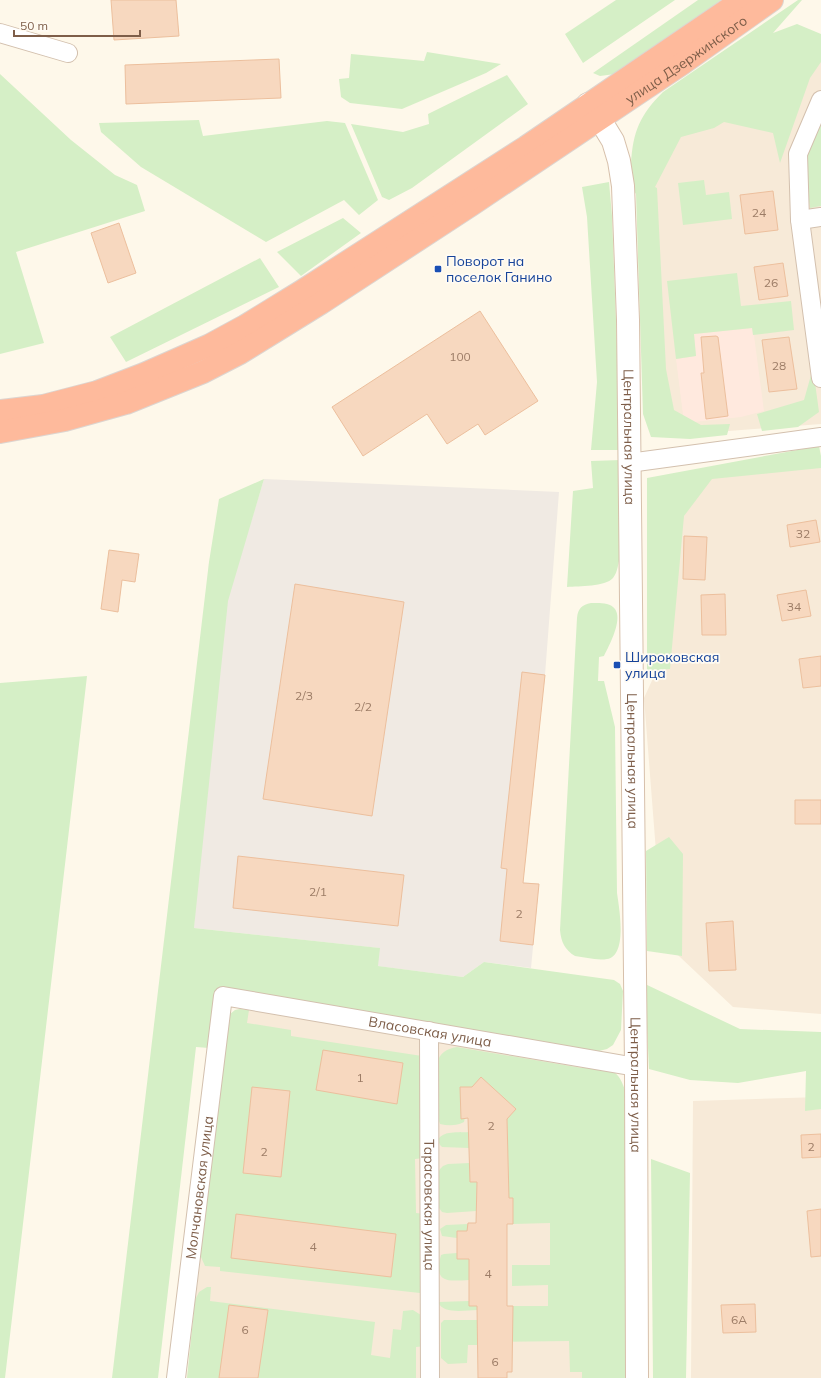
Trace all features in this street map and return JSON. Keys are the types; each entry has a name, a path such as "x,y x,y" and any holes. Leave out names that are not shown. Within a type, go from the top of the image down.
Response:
{"highway":[{"name":"улица Дзержинского","path":"594,111 742,0"},
{"name":"улица Дзержинского","path":"594,111 683,63 772,0"},
{"path":"0,411 43,406 97,392 144,374 210,345 322,279 526,147 594,111"},
{"path":"0,432 65,420 126,402 203,372 240,353 321,303 471,205 594,111"}],"street":[{"path":"0,33 68,53"},
{"path":"821,100 798,154 800,220 821,378"},
{"name":"Центральная улица","path":"594,111 613,141 619,161 623,186 628,320 638,1378"},
{"path":"800,220 821,218"},
{"path":"629,463 821,437"},
{"name":"Власовская улица","path":"223,996 636,1067"},
{"name":"Молчановская улица","path":"176,1378 223,996"},
{"name":"Тарасовская улица","path":"429,1031 430,1378"}],"shaded area":[{"path":"821,40 821,424 651,437 652,143"},
{"path":"753,328 764,411 741,417 684,423 676,359 696,356 694,334"},
{"path":"821,459 821,1014 733,1007 663,941 644,698 660,663 661,487"},
{"path":"264,479 559,492 545,675 523,882 539,884 531,968 484,962 463,977 377,966 379,948 194,928 209,562 238,564"},
{"path":"240,1009 408,1033 582,1064 582,1378 187,1378 215,1127 235,1010"},
{"path":"821,1097 821,1378 691,1378 693,1101"}],"green space":[{"path":"616,0 675,0 583,63 565,34"},
{"path":"698,0 721,0 678,32 615,74 600,76 593,73"},
{"path":"798,0 802,0 773,33 797,24 821,34 821,62 810,78 780,163 773,133 724,122 714,128 681,137 655,187 657,188 666,369 674,410 701,425 730,424 727,435 690,439 651,437 643,414 636,194 631,176 632,152 639,124 655,100 663,92"},
{"path":"427,52 501,64 486,73 402,109 350,103 341,97 339,79 349,78 351,54 424,61"},
{"path":"0,74 71,140 115,175 137,185 145,211 16,252 44,343 0,354"},
{"path":"507,75 528,104 412,188 389,200 382,197 351,124 403,132 429,124 428,114"},
{"path":"199,120 203,136 327,121 345,123 378,200 359,215 344,200 266,242 141,167 101,132 99,123"},
{"path":"821,124 821,206 810,208 804,164"},
{"path":"704,180 706,195 729,192 732,219 683,225 678,183"},
{"path":"609,182 612,216 621,450 591,450 597,382 587,217 582,187"},
{"path":"343,218 361,233 301,276 277,252"},
{"path":"260,258 279,287 126,362 110,337"},
{"path":"737,273 741,306 791,301 794,330 753,335 752,328 694,334 696,356 676,359 667,281"},
{"path":"813,368 819,412 798,427 762,431 757,414 804,400"},
{"path":"819,446 821,468 712,479 684,516 670,669 647,671 647,478"},
{"path":"621,460 620,557 616,573 609,581 598,585 567,587 573,491 593,488 591,461"},
{"path":"264,479 228,601 194,928 380,948 378,966 463,977 484,962 614,980 620,984 623,991 621,1030 613,1045 607,1049 599,1051 216,990 209,1048 196,1047 158,1378 112,1378 209,562 219,499"},
{"path":"591,603 604,603 610,605 615,609 617,614 616,626 612,640 604,656 599,657 598,681 604,681 615,727 617,893 621,930 618,949 614,956 607,959 575,956 564,945 560,930 577,618 578,612 581,608"},
{"path":"87,676 5,1378 0,1378 0,683"},
{"path":"669,837 683,854 682,956 647,951 646,851"},
{"path":"645,984 740,1029 821,1032 821,1109 805,1111 806,1071 738,1083 690,1080 649,1069"},
{"path":"235,1010 249,1010 247,1023 291,1030 291,1036 422,1056 424,1158 415,1159 416,1213 425,1214 424,1290 420,1293 220,1271 220,1267 205,1266 201,1257 201,1250 230,1014"},
{"path":"457,1047 582,1068 582,1064 604,1068 614,1072 622,1082 625,1090 627,1378 582,1378 582,1372 570,1372 569,1341 491,1342 491,1345 468,1345 467,1363 448,1364 441,1358 441,1323 444,1320 477,1320 477,1333 512,1333 513,1306 548,1306 548,1285 512,1286 512,1265 550,1265 550,1223 513,1224 512,1198 477,1198 476,1211 447,1213 442,1212 439,1208 438,1173 443,1166 448,1164 470,1163 471,1182 509,1181 507,1119 516,1109 481,1077 472,1087 464,1122 452,1125 440,1124 437,1115 437,1063 444,1052"},
{"path":"469,1132 469,1148 442,1147 438,1140 447,1133"},
{"path":"651,1159 690,1173 686,1378 653,1378"},
{"path":"468,1224 468,1231 457,1231 457,1238 442,1236 440,1229 446,1225"},
{"path":"457,1253 457,1259 469,1259 469,1280 455,1281 444,1279 441,1276 439,1264 441,1255"},
{"path":"207,1287 211,1287 210,1301 375,1322 371,1355 390,1358 393,1329 401,1330 403,1311 413,1310 424,1317 426,1346 416,1347 416,1378 187,1378 195,1300 199,1292"},
{"path":"469,1301 469,1306 477,1306 477,1310 455,1311 445,1309 438,1302"}],"building":[{"path":"111,0 176,0 179,36 114,40"},
{"path":"279,59 281,98 126,104 125,65"},
{"path":"773,191 778,230 745,234 740,195"},
{"path":"119,223 136,273 108,283 91,233"},
{"path":"783,263 788,296 759,300 754,267"},
{"path":"480,311 538,401 485,435 478,424 447,444 427,414 363,456 332,407"},
{"path":"701,337 718,337 728,416 706,419 701,373 704,373"},
{"path":"789,337 797,389 769,392 762,340"},
{"path":"816,520 820,542 790,547 787,525"},
{"path":"684,536 707,537 705,580 683,579"},
{"path":"109,550 139,554 135,582 122,580 118,612 101,609"},
{"path":"295,584 404,602 372,816 263,799"},
{"path":"806,590 811,616 782,621 777,595"},
{"path":"725,594 726,635 702,635 701,595"},
{"path":"821,656 821,686 803,688 799,659"},
{"path":"522,672 545,675 523,883 539,884 533,945 500,941 507,869 501,868"},
{"path":"795,800 821,800 821,824 795,824"},
{"path":"238,856 404,875 398,926 233,908"},
{"path":"733,921 736,970 709,971 706,923"},
{"path":"323,1050 403,1063 397,1104 316,1090"},
{"path":"481,1077 516,1109 507,1119 509,1198 513,1198 513,1224 507,1224 507,1306 513,1306 512,1372 507,1372 507,1378 478,1378 477,1306 469,1306 469,1259 457,1259 457,1231 467,1231 468,1223 476,1223 477,1182 470,1182 468,1118 461,1119 460,1087 472,1087"},
{"path":"252,1087 290,1091 281,1177 243,1173"},
{"path":"821,1134 821,1157 802,1158 801,1135"},
{"path":"821,1209 821,1256 811,1257 807,1211"},
{"path":"236,1214 396,1234 391,1277 231,1258"},
{"path":"755,1304 756,1332 723,1333 721,1305"},
{"path":"229,1305 268,1310 258,1378 219,1378"}],"place":[{"name":"Поворот на поселок Ганино","path":"438,269"},
{"name":"Широковская улица","path":"617,665"}]}
